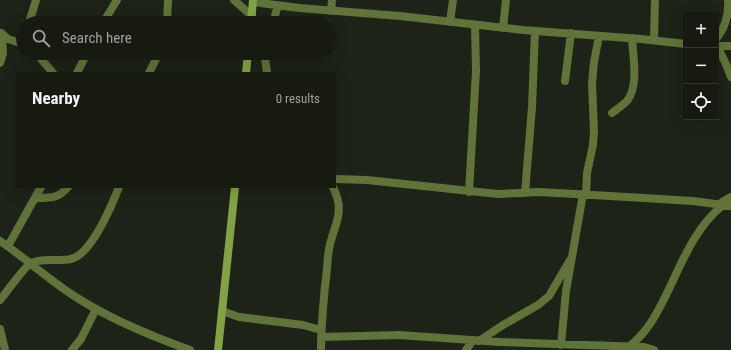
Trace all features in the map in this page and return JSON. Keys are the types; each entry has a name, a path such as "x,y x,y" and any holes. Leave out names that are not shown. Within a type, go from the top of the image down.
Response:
{"street":[{"path":"32,16 36,0"},
{"path":"107,16 117,0"},
{"path":"168,0 168,16"},
{"path":"234,0 248,16"},
{"path":"331,11 332,0"},
{"path":"450,22 453,0"},
{"path":"503,28 506,0"},
{"path":"654,40 655,0"},
{"path":"719,37 727,20 728,0"},
{"path":"252,16 253,1 331,11 683,44"},
{"path":"275,16 278,5"},
{"path":"469,192 476,71 476,24"},
{"path":"525,193 532,107 535,31"},
{"path":"1,33 8,39 16,41"},
{"path":"0,63 3,54 1,33"},
{"path":"565,81 571,34"},
{"path":"561,345 566,291 585,195 587,173 593,145 594,131 592,83 599,36"},
{"path":"612,113 628,100 631,90 635,69 632,38"},
{"path":"719,44 731,46"},
{"path":"718,48 731,75"},
{"path":"42,60 52,72"},
{"path":"78,72 84,60"},
{"path":"150,72 156,60"},
{"path":"246,72 247,60"},
{"path":"265,60 267,72"},
{"path":"336,179 367,180 498,194 525,193 585,195 679,200 724,205"},
{"path":"40,188 3,246 30,263 78,298 111,318 190,350"},
{"path":"35,198 50,198 58,196 67,188"},
{"path":"0,300 30,263 42,260 71,259 78,256 85,250 102,225 119,188"},
{"path":"218,350 235,188"},
{"path":"321,350 321,334 329,249 338,222 339,212 339,203 333,188"},
{"path":"629,347 642,335 650,324 676,271 703,224 711,214 731,198"},
{"path":"466,350 476,340 538,305 549,296 572,256"},
{"path":"72,350 81,339 96,309"},
{"path":"222,312 239,317 303,325 321,334 399,335 561,345 629,347 654,350"},
{"path":"0,329 5,350"}]}
